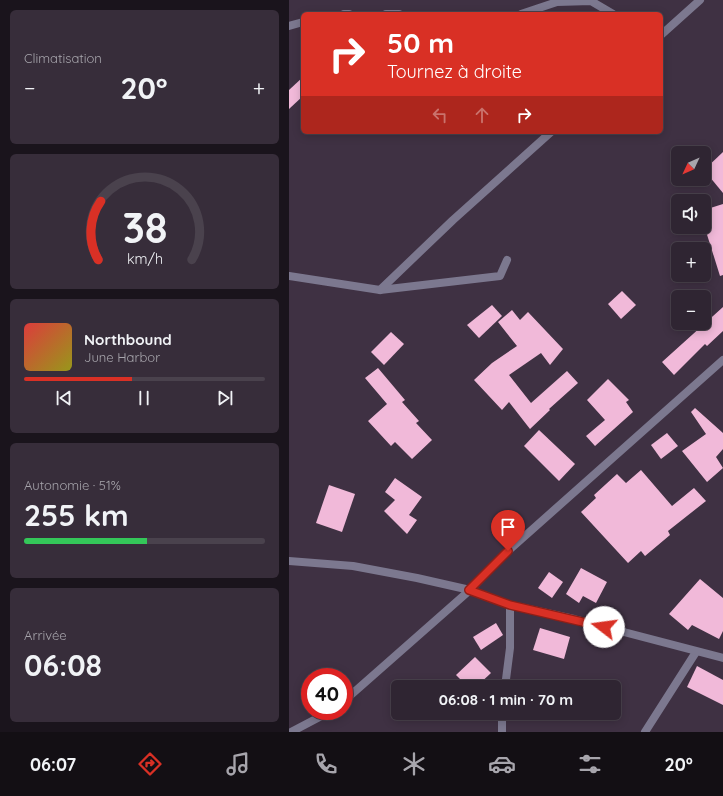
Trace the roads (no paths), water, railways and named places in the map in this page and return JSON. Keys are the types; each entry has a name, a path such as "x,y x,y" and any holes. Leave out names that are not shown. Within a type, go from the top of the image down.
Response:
{"street":[{"path":"663,33 700,0"},
{"path":"527,12 557,2 591,1 610,12"},
{"path":"289,26 301,23"},
{"path":"380,290 453,220 549,134"},
{"path":"289,276 380,290 500,276 507,260"},
{"path":"353,693 469,590 508,551 723,360"},
{"path":"289,561 353,566 417,578 469,590 510,605 574,618 723,658"},
{"path":"506,680 510,648 510,605"},
{"path":"645,732 697,652"},
{"path":"291,732 314,720"},
{"path":"502,732 503,720"}]}
